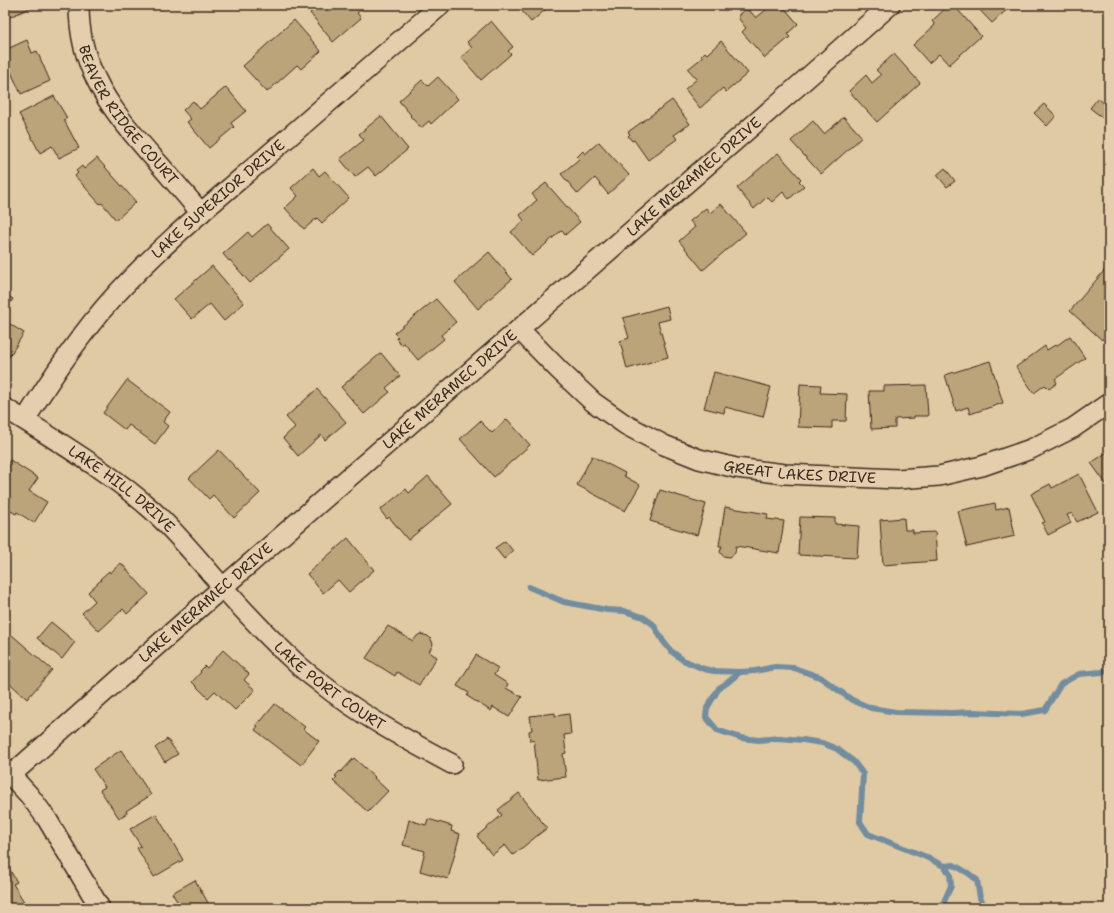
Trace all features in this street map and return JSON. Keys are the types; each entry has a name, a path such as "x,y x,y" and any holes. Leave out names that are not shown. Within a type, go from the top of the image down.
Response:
{"street":[{"name":"BEAVER RIDGE COURT","path":"79,5 79,21 85,50 95,79 114,109 137,139 201,213"},
{"name":"LAKE SUPERIOR DRIVE","path":"25,420 80,337 111,300 151,258 441,5"},
{"name":"LAKE MERAMEC DRIVE","path":"8,772 223,587 890,5"},
{"name":"GREAT LAKES DRIVE","path":"519,329 559,370 594,402 626,425 664,445 699,459 736,468 785,474 897,479 939,476 982,466 1031,449 1073,428 1109,403"},
{"name":"LAKE HILL DRIVE","path":"5,408 128,489 153,511 223,587"},
{"name":"LAKE PORT COURT","path":"223,587 296,663 329,691 365,716 452,764"},
{"path":"8,772 29,795 47,819 100,908"}],"building":[{"path":"5,5 29,5 30,8 5,19"},
{"path":"163,5 163,8 142,6"},
{"path":"320,5 367,5 357,13 361,18 333,42 310,13"},
{"path":"517,5 551,5 531,22"},
{"path":"772,5 782,5 798,24 787,34 790,37 765,58 742,32 746,28 739,19 739,14 745,10 750,11 756,18"},
{"path":"949,5 957,5 960,8 958,10 981,36 949,65 939,54 929,63 913,45 935,25 932,21"},
{"path":"975,5 1012,5 992,23"},
{"path":"294,20 321,51 301,69 297,65 267,92 243,66"},
{"path":"491,21 513,47 508,51 511,54 481,80 461,57 472,48 467,42"},
{"path":"27,40 32,53 37,51 50,81 21,94 5,59 5,50"},
{"path":"721,41 748,73 726,92 723,88 700,108 685,89 697,79 688,69 703,57 701,56 705,52 707,54"},
{"path":"894,54 920,83 877,122 849,91 866,75 872,83 881,75 876,70"},
{"path":"438,77 458,99 431,124 429,121 421,128 399,101 422,80 428,86"},
{"path":"226,87 246,111 231,123 234,127 209,148 187,122 191,119 183,110 193,101 200,109"},
{"path":"54,96 67,118 64,120 79,148 59,158 52,146 40,153 19,114"},
{"path":"1098,98 1109,108 1109,111 1103,118 1090,108"},
{"path":"672,100 690,124 674,135 677,139 648,160 634,140 632,141 628,136 630,134 628,132"},
{"path":"1044,104 1056,116 1047,126 1034,113"},
{"path":"381,116 408,149 376,176 368,167 355,177 340,159 364,140 359,134"},
{"path":"844,117 862,137 821,174 791,141 813,121 824,134"},
{"path":"599,142 629,175 608,194 595,178 578,194 561,174 579,159 577,157 583,151 585,154"},
{"path":"778,153 801,179 799,181 804,186 789,199 783,192 772,202 767,197 754,209 737,188"},
{"path":"97,158 136,202 116,220 102,203 100,204 75,176 78,173 76,171 82,166 84,169"},
{"path":"313,168 319,176 325,171 349,198 322,223 317,218 304,229 285,208 298,196 291,188"},
{"path":"945,168 955,181 947,187 937,175"},
{"path":"546,183 580,222 565,235 562,230 532,256 511,232 524,221 520,215 537,200 532,194"},
{"path":"721,204 746,233 703,270 679,241 695,227 690,221 706,208 710,213"},
{"path":"267,224 289,249 250,283 223,254 248,232 252,237"},
{"path":"489,252 512,279 478,309 455,282"},
{"path":"1109,265 1109,332 1102,340 1070,311"},
{"path":"212,266 244,303 224,321 210,304 192,319 174,299"},
{"path":"5,294 13,299 5,311"},
{"path":"436,299 456,322 441,335 444,339 418,360 404,343 401,345 396,338 398,337 394,333"},
{"path":"667,306 670,319 658,322 668,357 627,369 620,341 629,338 623,318"},
{"path":"5,321 24,333 9,357 5,354"},
{"path":"1070,336 1085,358 1055,379 1057,383 1049,389 1045,385 1034,393 1016,367 1045,346 1047,350 1055,345 1056,346"},
{"path":"381,353 400,376 386,388 390,392 364,414 341,387"},
{"path":"990,361 1003,403 970,414 968,407 956,411 945,375"},
{"path":"714,372 771,387 763,417 725,407 724,413 704,408"},
{"path":"127,380 170,412 163,422 168,426 155,444 129,425 125,430 103,413"},
{"path":"800,384 821,385 820,393 847,394 846,421 832,421 832,428 798,427"},
{"path":"926,385 928,416 914,416 914,418 895,419 895,428 871,429 869,391 884,391 884,386"},
{"path":"317,389 346,422 325,440 321,435 298,456 283,438 295,427 286,417"},
{"path":"507,419 530,445 494,477 460,439 480,421 492,433"},
{"path":"219,450 260,493 234,518 213,495 209,499 189,478"},
{"path":"1109,451 1109,488 1091,463"},
{"path":"592,456 625,473 624,476 640,485 625,511 577,485"},
{"path":"10,460 38,478 29,491 47,502 34,523 17,512 16,514 5,508 5,468"},
{"path":"1079,474 1098,512 1077,522 1072,513 1067,515 1071,523 1048,535 1042,523 1045,522 1031,494 1050,484 1052,488"},
{"path":"428,476 452,504 408,540 389,517 387,519 380,510 406,489 409,493"},
{"path":"660,490 706,504 697,535 650,521"},
{"path":"995,503 996,510 1009,507 1015,536 967,547 958,511"},
{"path":"725,507 768,514 767,519 784,521 779,553 736,546 735,553 730,557 723,556 720,552 722,546 719,546"},
{"path":"800,517 835,518 835,524 859,526 857,558 798,555"},
{"path":"904,518 905,530 913,530 913,533 935,532 937,561 883,565 880,520"},
{"path":"348,538 374,570 349,592 338,580 323,593 307,574"},
{"path":"505,541 513,551 504,559 495,548"},
{"path":"121,563 149,594 127,614 123,609 99,631 82,613 95,601 88,592 109,571 110,573"},
{"path":"51,622 75,642 62,659 37,638"},
{"path":"388,626 413,641 420,634 428,636 431,639 433,644 429,652 437,657 419,685 397,672 395,676 366,658"},
{"path":"12,635 52,670 27,699 5,679 5,643"},
{"path":"223,650 249,674 244,680 255,690 235,710 215,691 208,698 192,682 201,672 200,671 205,666 207,668"},
{"path":"476,655 498,668 494,675 508,684 506,688 522,697 509,717 493,707 491,711 467,696 469,693 457,686"},
{"path":"275,704 305,727 303,729 319,741 301,765 255,730 258,726 256,725"},
{"path":"555,713 555,716 569,714 571,734 564,735 566,753 563,754 566,777 538,780 534,740 530,741 529,731 532,730 530,716"},
{"path":"167,739 178,754 165,762 155,748"},
{"path":"121,750 151,795 126,811 127,813 119,818 100,790 105,787 93,769"},
{"path":"354,758 388,791 368,812 333,781 337,777 335,776 340,771 341,772"},
{"path":"519,793 547,828 513,855 505,845 492,855 477,836 502,815 498,810"},
{"path":"156,814 183,860 154,877 137,848 141,846 130,829"},
{"path":"428,819 452,826 451,831 460,834 448,879 420,871 425,851 403,845 409,820 426,825"},
{"path":"5,862 17,882 13,884 28,908 5,908"},
{"path":"195,880 211,908 170,908 178,903 172,893"}],"waterway":[{"path":"529,587 564,602 607,610 624,611 643,617 653,624 671,651 683,660 704,669 740,672 775,667 794,668 820,677 852,700 871,708 896,712 973,712 1021,714 1045,710 1061,684 1079,674 1102,672 1109,669"},
{"path":"740,672 719,688 707,708 706,717 717,730 741,738 759,740 779,738 803,740 822,743 837,749 854,762 863,774 860,822 868,834 924,856 944,866 954,865 968,873 977,880 980,898 986,908"},
{"path":"941,908 951,886 950,874 944,866"}]}
